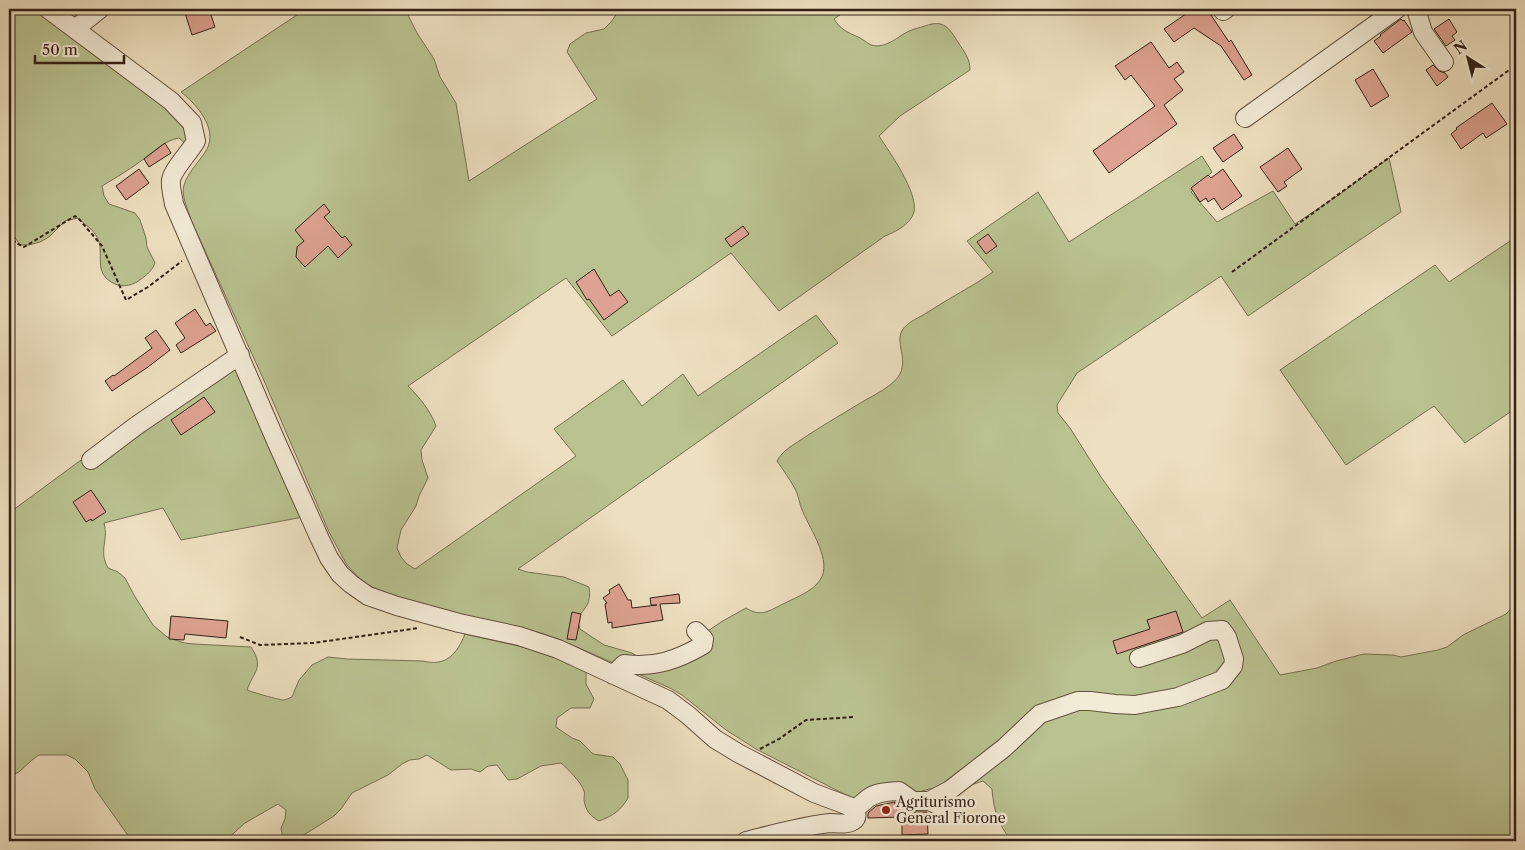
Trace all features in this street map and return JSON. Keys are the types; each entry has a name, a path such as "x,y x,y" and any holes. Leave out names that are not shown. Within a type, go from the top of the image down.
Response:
{"street":[{"path":"48,9 171,101 192,122 196,141 171,180 174,204 322,544 340,574 368,596 458,623 519,636 540,643 668,700 715,739 814,793 854,808 861,806 876,793 898,791 913,801 933,803 1004,748 1040,714 1078,702 1090,701 1136,705 1178,697 1222,680 1233,666 1234,658 1222,630 1208,631 1182,644 1138,658"},
{"path":"75,30 100,9"},
{"path":"1245,118 1397,9"},
{"path":"1416,9 1424,32 1444,62"},
{"path":"91,460 136,426 240,355"},
{"path":"613,675 624,664 638,666 663,663 689,653 703,645 704,639 696,631"},
{"path":"746,841 819,824 849,823 857,817 857,812 854,808"}],"path":[{"path":"1232,272 1516,65"},
{"path":"9,234 24,247 75,216 102,246 126,300 148,287 194,251"},
{"path":"240,636 260,645 314,643 422,628"},
{"path":"748,758 763,746 779,739 806,720 854,717"}],"green space":[{"path":"9,9 42,9 187,125 187,145 179,138 169,141 102,186 104,196 109,204 135,213 140,220 147,247 155,263 148,274 137,282 121,286 108,280 101,269 97,237 78,218 65,221 49,237 29,245 20,245 9,229"},
{"path":"306,9 405,9 417,33 434,59 440,77 456,103 469,181 597,99 567,52 570,44 586,33 604,29 620,9 848,9 834,19 844,30 871,45 881,46 909,31 932,24 941,24 949,29 966,55 970,70 900,116 879,136 896,162 912,194 914,212 910,220 779,311 731,253 612,336 566,278 408,386 424,404 436,426 421,450 428,478 416,506 401,530 397,548 407,564 415,569 576,456 554,429 623,380 642,406 683,374 698,396 816,315 838,343 518,569 564,577 589,587 589,601 577,619 580,629 604,645 632,653 640,658 666,660 721,622 746,608 761,613 766,612 804,593 817,584 823,573 822,555 796,490 777,461 791,446 882,391 898,378 903,363 900,335 905,326 993,272 967,241 1038,192 1069,242 1202,156 1212,172 1191,192 1217,222 1273,191 1295,224 1389,158 1401,212 1248,316 1221,276 1077,373 1057,405 1058,413 1070,428 1101,477 1202,618 1230,600 1280,675 1317,668 1364,654 1401,657 1438,650 1447,647 1463,635 1506,614 1516,603 1516,841 1011,841 997,817 992,789 983,781 950,789 929,789 859,800 756,749 726,730 682,695 670,688 561,640 541,633 435,609 391,595 368,585 347,565 329,532 262,376 191,220 183,194 186,180 207,149 210,133 204,117 181,92"},
{"path":"1516,237 1516,408 1465,443 1434,406 1346,465 1280,370 1435,265 1449,282"},
{"path":"237,364 303,517 181,540 163,508 104,523 105,562 108,568 118,572 125,578 153,625 167,637 184,643 251,647 257,660 257,665 247,690 283,700 292,697 299,680 312,665 328,657 438,662 450,657 454,653 465,634 536,650 586,670 586,684 594,699 590,708 571,708 557,718 556,727 580,741 593,754 613,757 620,764 628,780 628,798 616,812 599,821 593,817 588,812 583,788 561,763 541,766 517,779 508,780 497,765 488,766 480,772 471,769 451,770 427,755 402,764 388,775 352,793 334,816 294,841 285,841 283,838 281,828 286,810 278,804 245,823 225,841 132,841 95,789 88,772 75,759 67,755 39,755 19,772 9,777 9,513 126,427"}],"building":[{"path":"198,9 209,9 215,27 192,35 185,13"},
{"path":"1193,9 1213,9 1213,14 1211,15 1229,42 1231,40 1252,75 1244,80 1221,46 1194,28 1174,42 1164,29"},
{"path":"1401,19 1404,20 1412,32 1383,53 1374,41"},
{"path":"1449,19 1457,32 1452,36 1455,40 1446,46 1434,29"},
{"path":"1151,42 1169,68 1177,62 1184,72 1174,79 1183,90 1164,105 1177,124 1109,173 1093,151 1155,106 1131,75 1125,80 1115,66"},
{"path":"1433,65 1448,77 1437,86 1426,70"},
{"path":"1373,69 1389,96 1371,107 1355,80"},
{"path":"1492,103 1507,124 1486,138 1483,133 1461,149 1451,134 1456,128"},
{"path":"1234,134 1243,148 1223,162 1213,148"},
{"path":"165,143 171,153 149,167 144,159"},
{"path":"1288,148 1302,169 1284,182 1287,186 1278,192 1260,167"},
{"path":"139,169 149,183 126,200 116,186"},
{"path":"1223,169 1242,196 1222,210 1214,198 1208,202 1206,198 1200,202 1191,188 1208,175 1211,178"},
{"path":"324,204 330,212 324,217 342,238 345,236 352,245 338,258 328,246 305,267 296,257 297,247 304,241 295,230"},
{"path":"743,226 749,234 731,247 725,239"},
{"path":"988,234 997,246 986,254 977,242"},
{"path":"594,269 610,296 619,290 628,302 604,320 589,299 587,300 576,282"},
{"path":"195,309 206,326 210,323 216,331 181,353 176,345 185,338 175,323"},
{"path":"156,330 170,350 112,391 105,381 152,348 145,338"},
{"path":"204,397 215,412 181,435 171,420"},
{"path":"91,490 106,512 92,521 91,519 86,522 73,502"},
{"path":"619,584 628,600 631,600 632,608 657,605 651,605 650,598 679,594 680,603 660,604 663,620 612,628 612,622 608,623 605,604 607,603 603,598 610,593 609,590"},
{"path":"1176,611 1183,632 1117,654 1113,641 1150,629 1147,620"},
{"path":"572,612 581,614 576,640 567,639"},
{"path":"171,616 228,621 226,638 185,634 184,640 169,639"},
{"path":"895,802 895,806 901,806 912,812 927,812 928,834 902,835 902,817 868,818 868,813 876,806"}],"place":[{"name":"Agriturismo General Fiorone","path":"886,810"}]}
